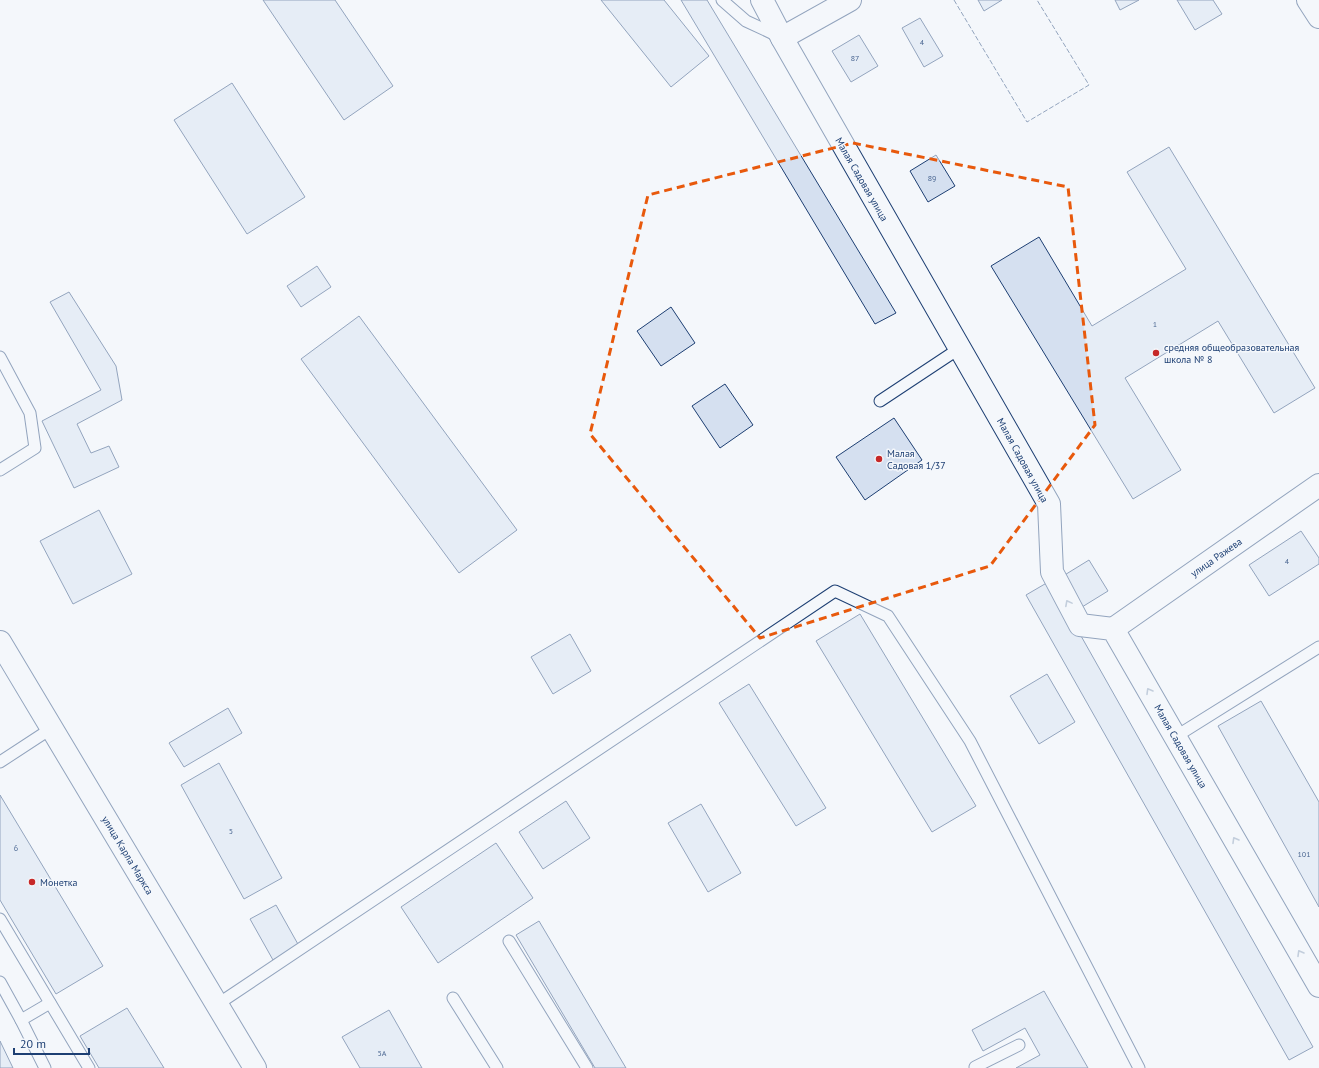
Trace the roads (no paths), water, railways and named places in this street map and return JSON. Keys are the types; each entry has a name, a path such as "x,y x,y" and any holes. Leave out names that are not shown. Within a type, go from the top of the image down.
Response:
{"street":[{"name":"Малая Садовая улица","path":"762,0 782,38 1049,504 1052,572 1080,625 1113,629 1319,986"},
{"path":"782,38 850,0"},
{"path":"1308,0 1319,17"},
{"name":"улица Ражева","path":"1113,629 1319,485"},
{"name":"улица Карла Маркса","path":"0,642 255,1068"}],"lane":[{"path":"722,0 746,21 782,38"},
{"path":"880,401 960,348"},
{"path":"0,357 30,413 35,448 0,470"},
{"path":"218,1004 835,591 888,616 970,742 1138,1068"},
{"path":"1175,737 1319,647"},
{"path":"0,762 52,728"},
{"path":"0,919 89,1068"},
{"path":"509,941 587,1068"},
{"path":"0,982 45,1068"},
{"path":"453,998 497,1068"},
{"path":"21,1020 50,1003"},
{"path":"974,1068 1019,1045"}],"place":[{"name":"средняя общеобразовательная школа № 8","path":"1156,353"},
{"name":"Малая Садовая 1/37","path":"879,459"},
{"name":"Монетка","path":"32,882"}]}
